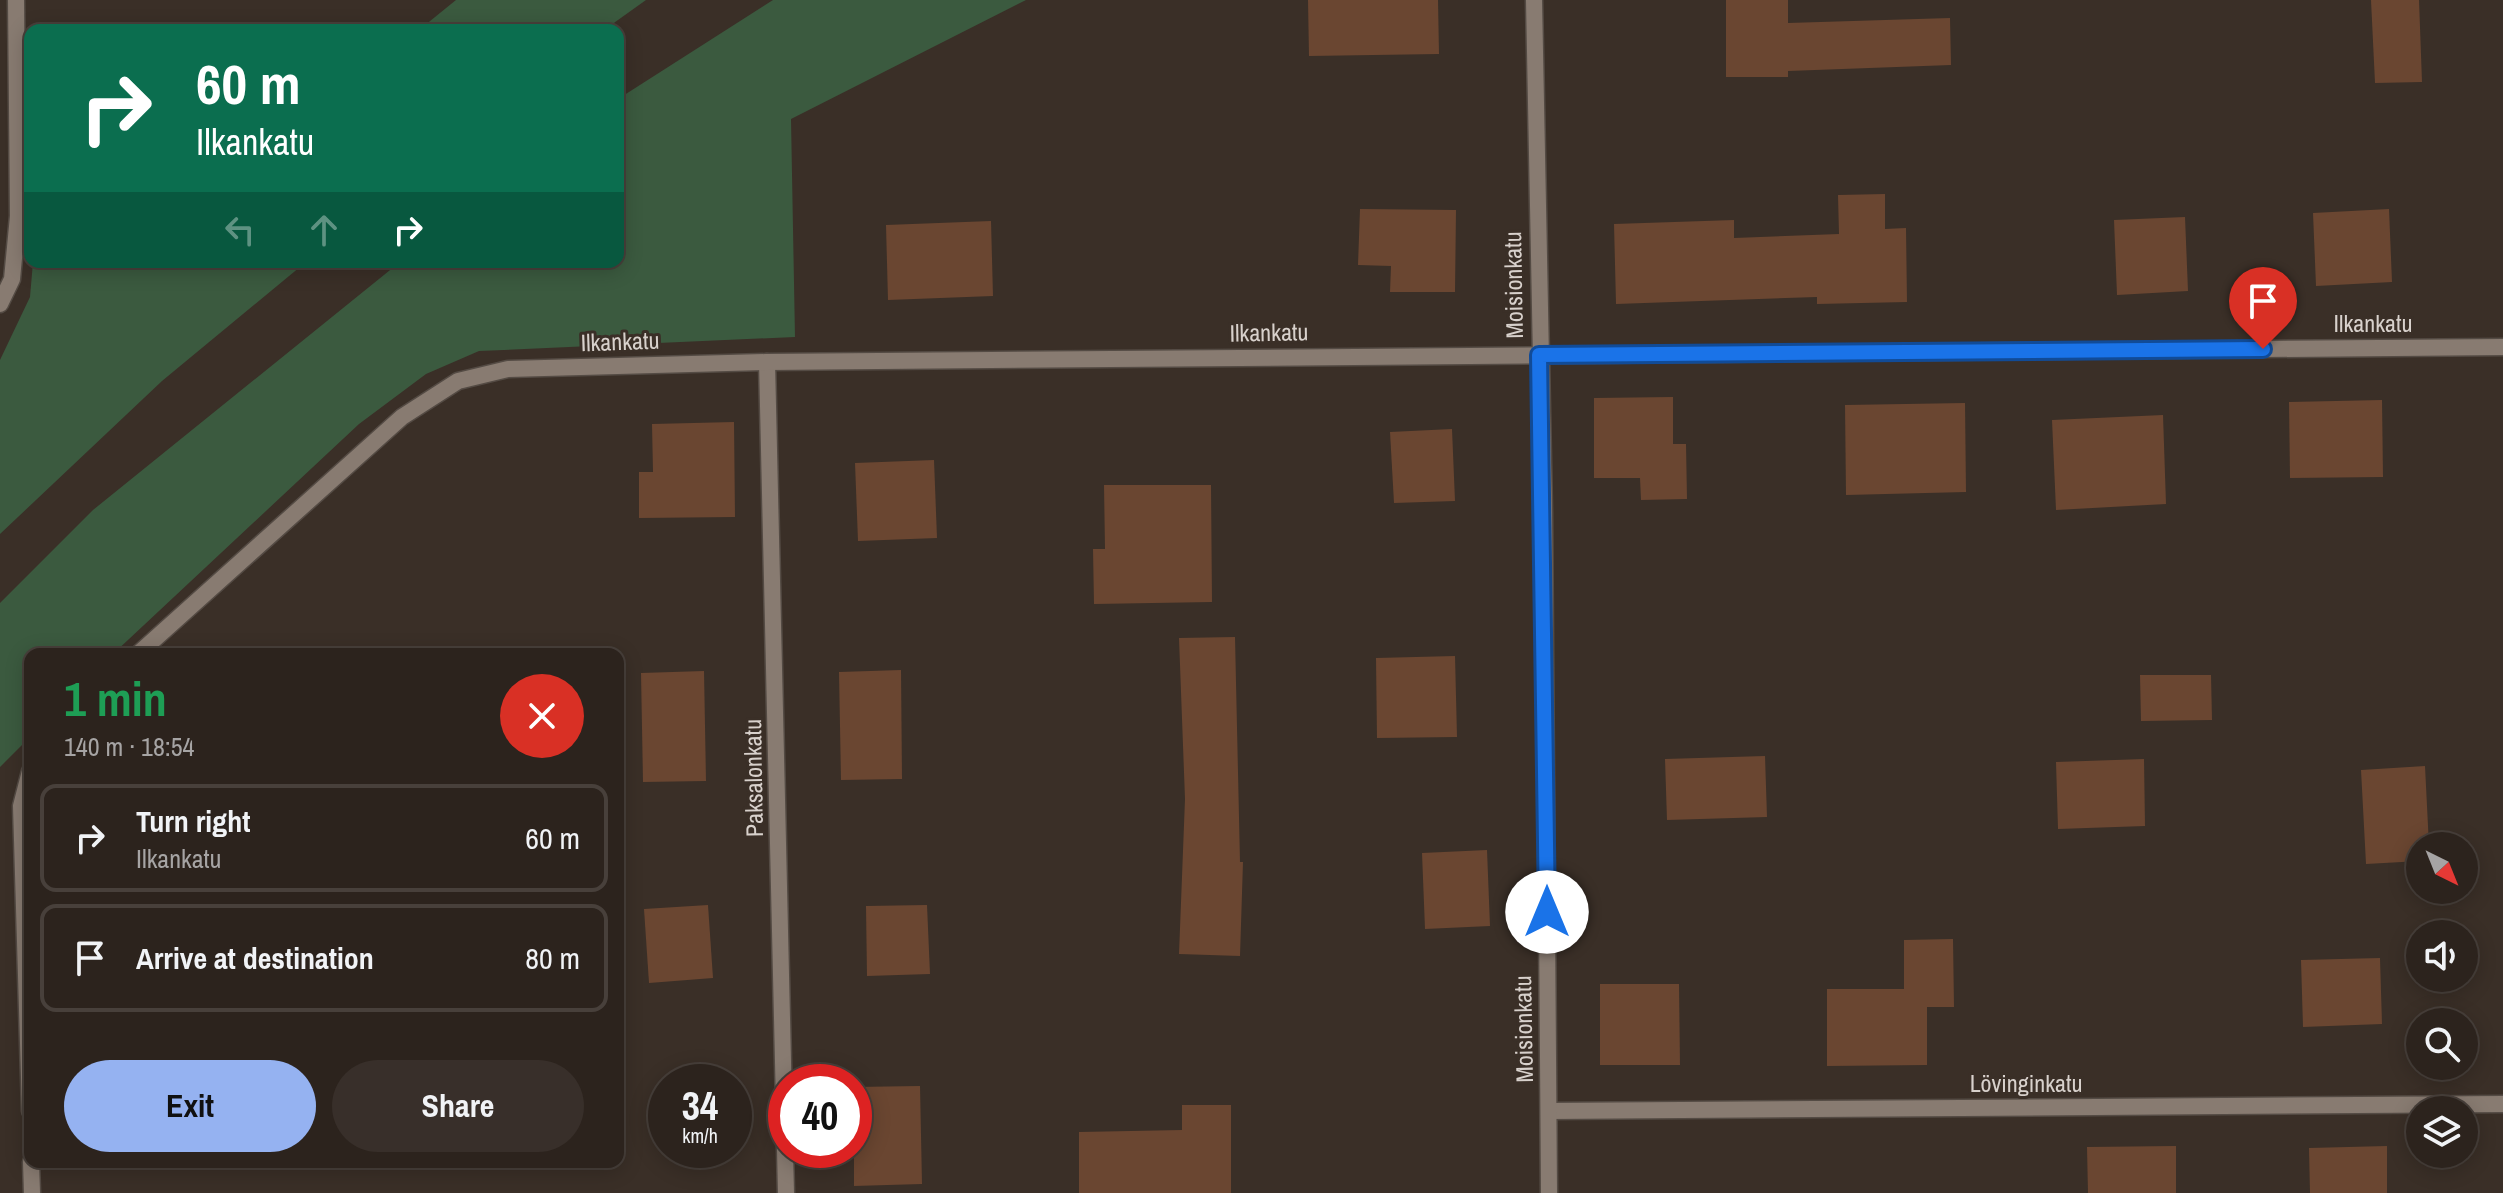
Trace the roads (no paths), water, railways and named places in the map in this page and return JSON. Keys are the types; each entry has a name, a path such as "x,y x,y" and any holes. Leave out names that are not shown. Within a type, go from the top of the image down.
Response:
{"street":[{"path":"0,304 12,279 18,216 16,0"},
{"name":"Moisionkatu","path":"1534,0 1549,1193"},
{"name":"Ilkankatu","path":"145,648 402,417 458,381 508,369 767,362 2503,347"},
{"name":"Paksalonkatu","path":"767,362 786,1193"},
{"path":"24,794 21,806 24,908"},
{"name":"Lövinginkatu","path":"1549,1111 2503,1104"},
{"path":"31,1168 32,1193"}]}
